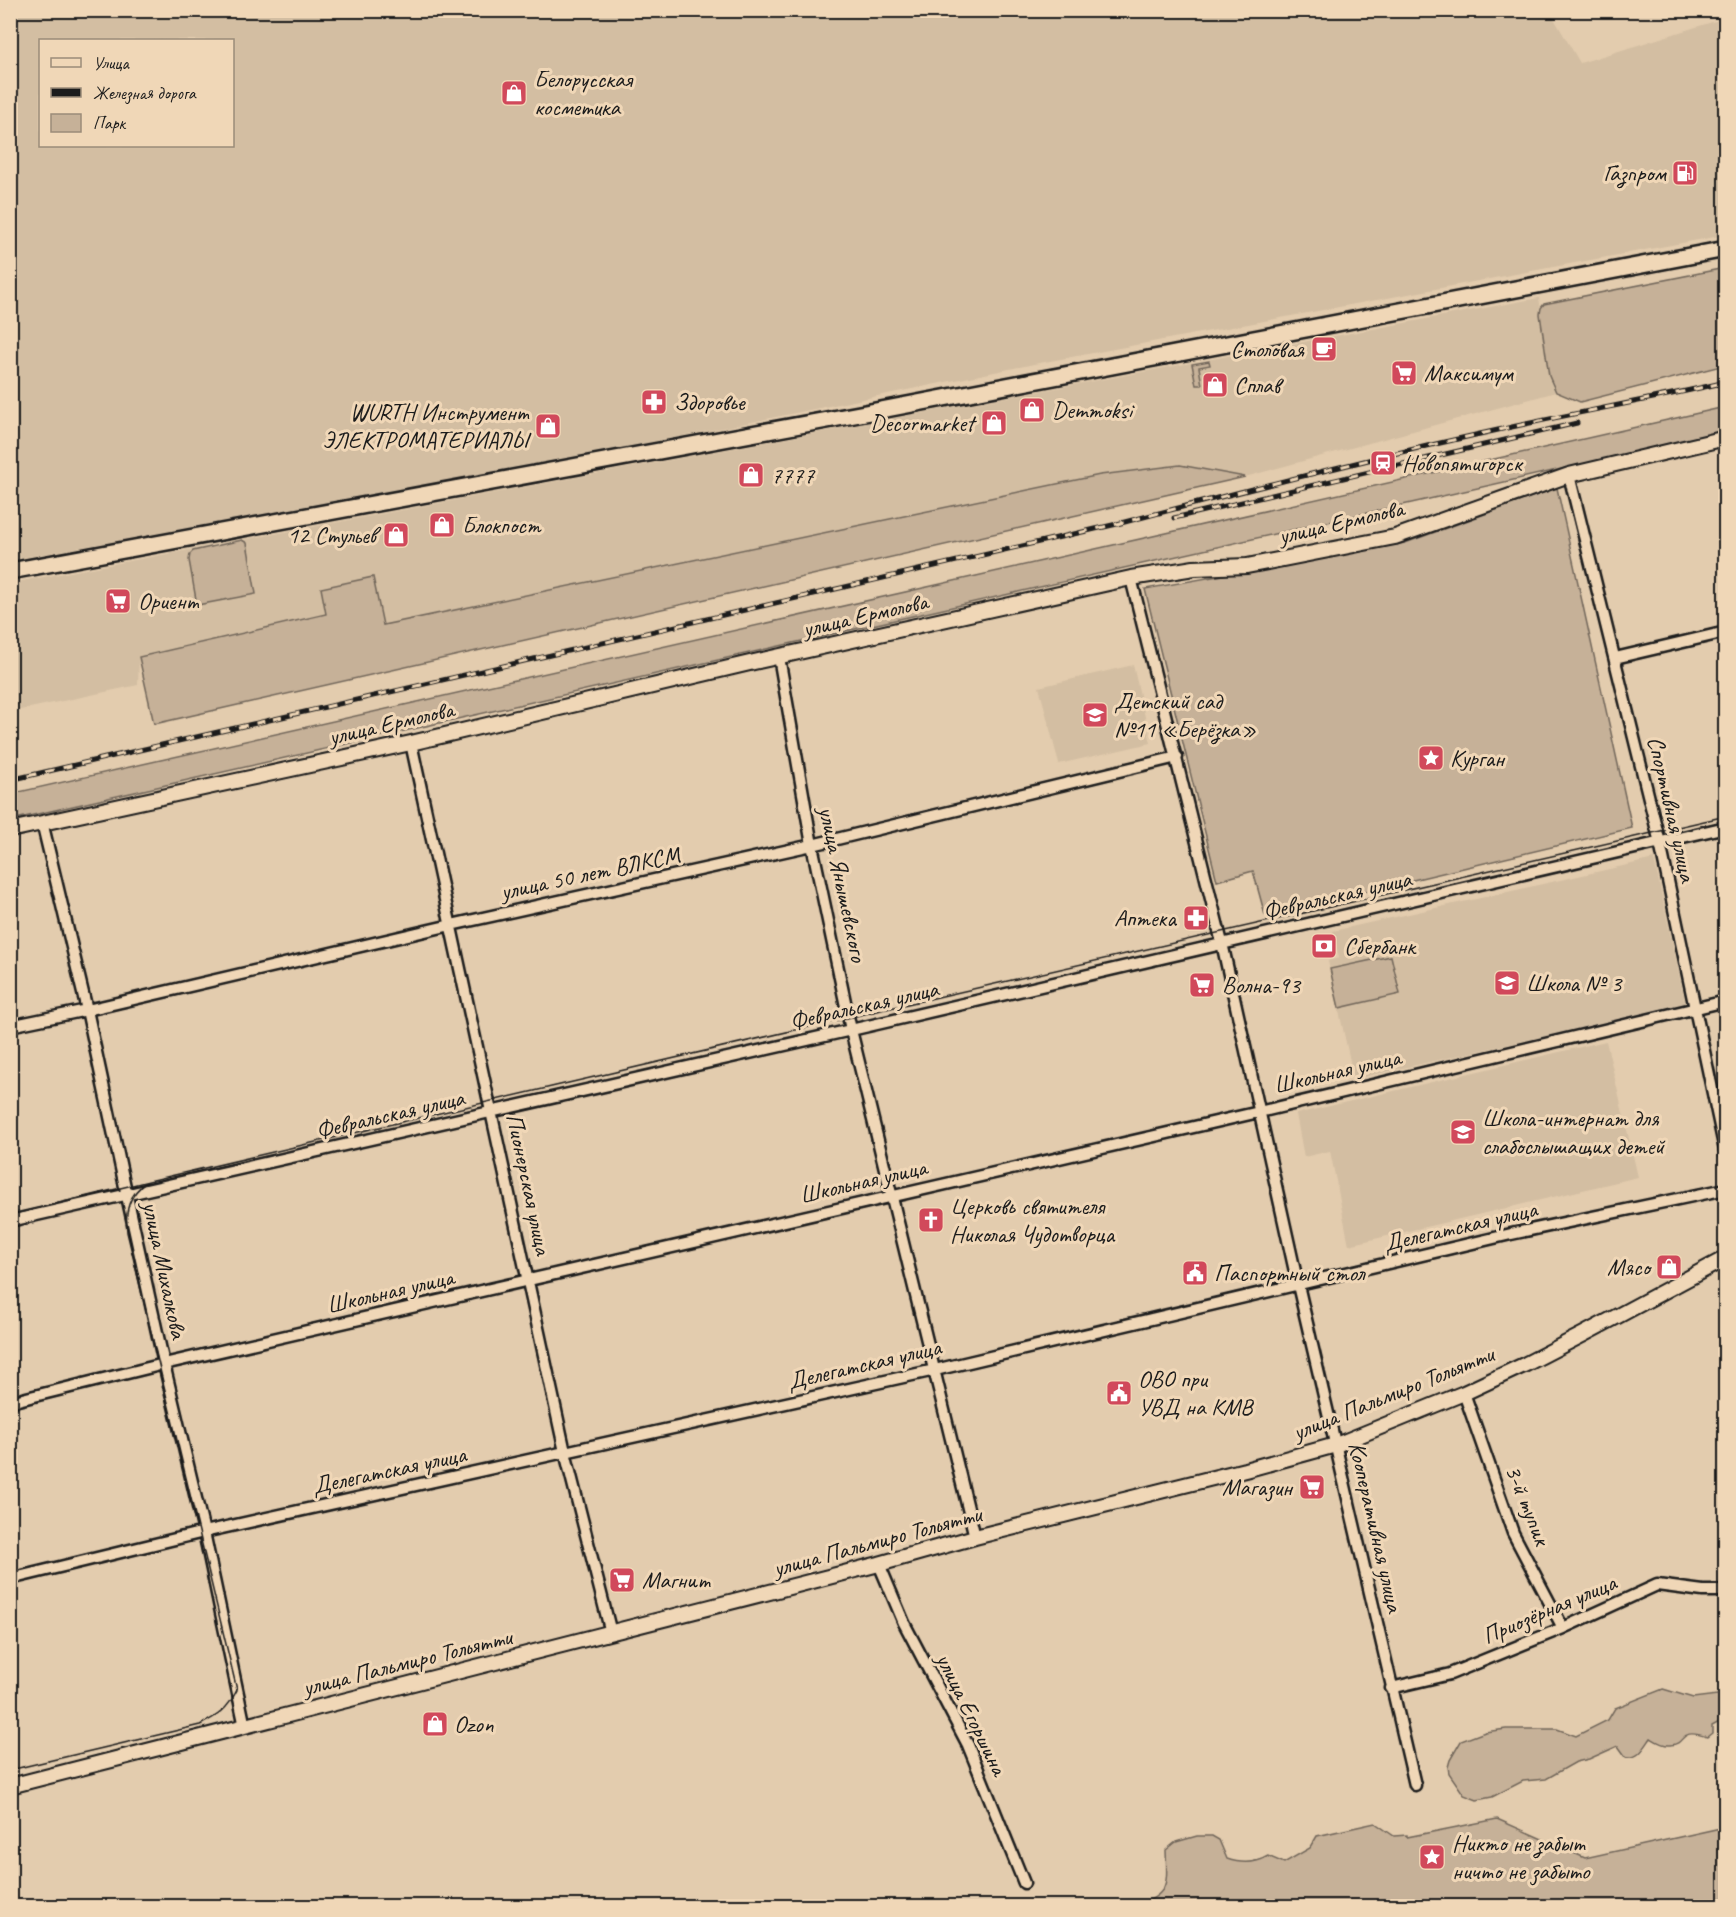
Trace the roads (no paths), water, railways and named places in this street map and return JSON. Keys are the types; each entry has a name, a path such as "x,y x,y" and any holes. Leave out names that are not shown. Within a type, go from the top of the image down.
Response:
{"main road":[{"path":"10,571 892,408 1725,249"}],"street":[{"name":"улица Ермолова","path":"10,830 411,742 1131,578 1194,568 1247,566 1395,537 1569,475 1725,438"},
{"name":"Спортивная улица","path":"1569,475 1659,843 1725,1155"},
{"name":"Кооперативная улица","path":"1131,578 1222,943 1298,1285 1415,1785"},
{"path":"1615,658 1725,632"},
{"name":"улица Янышевского","path":"779,657 812,845 851,1030 975,1537"},
{"name":"Пионерская улица","path":"411,742 565,1452 611,1633"},
{"name":"улица 50 лет ВЛКСМ","path":"10,1026 812,845 1177,757"},
{"name":"улица Михалкова","path":"42,822 87,1010 164,1364 204,1532 245,1727"},
{"name":"Февральская улица","path":"10,1221 851,1030 1725,827"},
{"name":"Школьная улица","path":"10,1401 1259,1112 1725,1001"},
{"name":"Делегатская улица","path":"10,1579 204,1532 935,1370 1511,1234 1725,1188"},
{"name":"улица Пальмиро Тольятти","path":"10,1786 1336,1445 1464,1393 1584,1334 1725,1258"},
{"name":"3-й тупик","path":"1464,1393 1513,1533 1563,1628"},
{"name":"улица Егоршина","path":"879,1564 904,1623 968,1745 1024,1883"},
{"name":"Приозёрная улица","path":"1391,1688 1450,1674 1563,1628 1657,1585 1703,1591 1725,1591"}],"tram line":[{"path":"10,1215 825,1023 1726,816"},
{"path":"10,1770 200,1725 222,1711 237,1690 127,1232 129,1204 136,1192 147,1182"}],"railway":[{"path":"10,780 1117,524 1450,441 1726,382"},
{"path":"1174,518 1577,423"}],"place":[{"name":"Белорусская косметика","path":"514,93"},
{"name":"Газпром","path":"1685,173"},
{"name":"Столовая","path":"1324,349"},
{"name":"Максимум","path":"1404,373"},
{"name":"Сплав","path":"1215,385"},
{"name":"Здоровье","path":"654,402"},
{"name":"Demmoksi","path":"1032,410"},
{"name":"Decormarket","path":"994,423"},
{"name":"WURTH Инструмент ЭЛЕКТРОМАТЕРИАЛЫ","path":"548,426"},
{"name":"Новопятигорск","path":"1383,463"},
{"name":"7777","path":"751,475"},
{"name":"Блокпост","path":"442,525"},
{"name":"12 Стульев","path":"396,535"},
{"name":"Ориент","path":"118,601"},
{"name":"Детский сад №11 «Берёзка»","path":"1095,715"},
{"name":"Курган","path":"1431,758"},
{"name":"Аптека","path":"1196,918"},
{"name":"Сбербанк","path":"1324,946"},
{"name":"Школа № 3","path":"1507,983"},
{"name":"Волна-93","path":"1202,985"},
{"name":"Школа-интернат для слабослышащих детей","path":"1463,1132"},
{"name":"Церковь святителя Николая Чудотворца","path":"931,1220"},
{"name":"Мясо","path":"1669,1267"},
{"name":"Паспортный стол","path":"1195,1273"},
{"name":"ОВО при УВД на КМВ","path":"1119,1393"},
{"name":"Магазин","path":"1312,1487"},
{"name":"Магнит","path":"622,1580"},
{"name":"Ozon","path":"435,1724"},
{"name":"Никто не забыт ничто не забыто","path":"1432,1857"}]}
